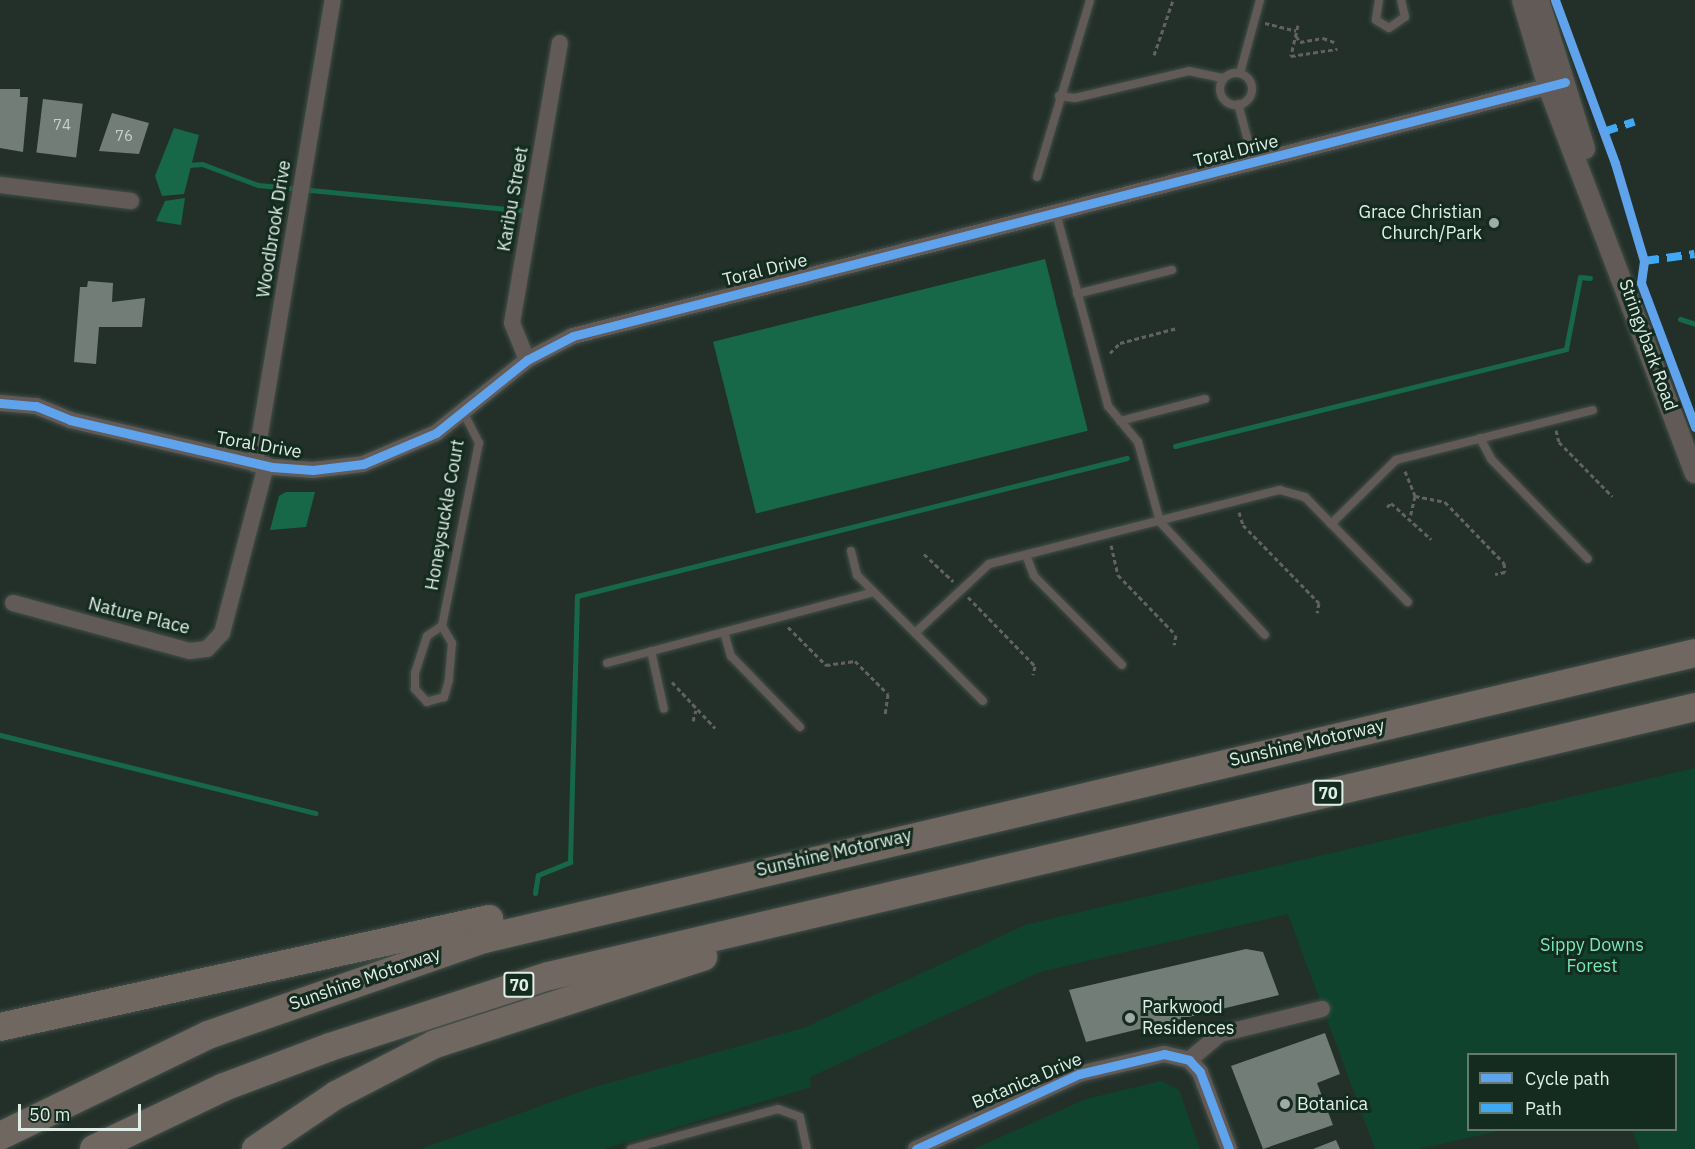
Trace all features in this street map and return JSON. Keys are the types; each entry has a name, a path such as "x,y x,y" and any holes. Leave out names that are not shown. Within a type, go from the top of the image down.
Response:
{"highway":[{"name":"Sunshine Motorway","path":"0,1136 208,1035 399,965 821,856 1695,653"},
{"name":"70","path":"94,1149 224,1087 426,1012 549,976 1695,707"},
{"path":"0,1027 527,910 821,856"},
{"path":"256,1149 336,1095 487,1024 962,879"}],"street":[{"name":"Woodbrook Drive","path":"260,465 333,0"},
{"name":"Stringybark Road","path":"1522,0 1557,85 1600,216 1695,473"},
{"name":"Stringybark Road","path":"1539,0 1557,85"},
{"name":"Karibu Street","path":"527,360 513,331 513,311 560,43"},
{"name":"Toral Drive","path":"0,403 36,406 70,420 260,465 313,470 363,464 411,447 464,413 527,360 589,332 1557,85"},
{"path":"0,185 131,201"},
{"name":"Nature Place","path":"13,603 190,651 207,649 222,633 260,465"},
{"path":"1229,1149 1203,1078 1190,1060 1220,1034 1322,1009"},
{"name":"Botanica Drive","path":"916,1149 1079,1074 1155,1055 1190,1060"}],"lane":[{"path":"1037,177 1059,96 1090,0"},
{"path":"1240,73 1260,0"},
{"path":"1379,0 1376,20 1389,28 1405,17 1401,0"},
{"path":"1059,96 1075,98 1189,71 1223,78 1240,73"},
{"path":"1238,105 1252,89 1240,73"},
{"path":"1223,78 1223,99 1238,105"},
{"path":"1238,105 1254,163"},
{"path":"1056,213 1108,406 1138,442 1160,522 1265,635"},
{"path":"1077,294 1172,270"},
{"path":"1120,421 1205,399"},
{"path":"1331,524 1396,460 1593,410"},
{"name":"Honeysuckle Court","path":"442,626 427,636 415,673 415,689 427,702 444,697 449,680 452,643 442,626 479,443 464,413"},
{"path":"1480,438 1491,459 1588,559"},
{"path":"915,633 980,569 1026,555 1280,490 1297,491 1408,602"},
{"path":"851,551 857,575 983,701"},
{"path":"1026,555 1034,576 1122,665"},
{"path":"607,663 874,592"},
{"path":"724,632 731,656 800,727"},
{"path":"651,651 664,709"},
{"path":"631,1149 778,1109 800,1117 807,1149"}],"path":[{"path":"1154,55 1173,0"},
{"path":"1255,20 1297,31"},
{"path":"1298,25 1291,56 1337,49"},
{"path":"1296,36 1300,42 1337,43"},
{"path":"1110,353 1120,343 1177,328"},
{"path":"1554,419 1559,442 1612,496"},
{"path":"1396,460 1415,496 1410,517"},
{"path":"1415,496 1445,502 1504,563 1505,572 1495,574"},
{"path":"1235,502 1244,525 1319,603 1317,613"},
{"path":"1387,507 1392,503 1410,517 1431,539"},
{"path":"1109,535 1118,575 1176,635 1174,645"},
{"path":"924,554 1035,666 1033,675"},
{"path":"778,617 826,665 855,661 888,694 885,716"},
{"path":"663,648 674,688 715,728"},
{"path":"693,721 696,710"}],"green space":[{"name":"Sippy Downs Forest","path":"1695,768 1695,1149 1640,1149 1632,1131 1677,1131 1677,1053 1467,1053 1467,1131 1499,1131 1419,1149 1375,1149 1288,914 1040,972 810,1077 811,1087 604,1149 421,1149 588,1089 806,1027 1025,925"},
{"path":"1161,1081 1179,1090 1200,1149 974,1149 1086,1099"}],"shaded area":[{"path":"174,128 199,135 184,194 162,196 155,176"},
{"path":"185,198 181,225 156,221 165,201"},
{"path":"1045,259 1088,431 756,513 713,342"},
{"path":"286,492 315,492 306,527 270,530 279,496"}],"building":[{"path":"0,89 20,89 20,97 28,97 23,152 0,148"},
{"path":"43,99 83,104 76,157 36,153"},
{"path":"112,113 149,123 139,154 99,151"},
{"path":"88,281 113,283 112,302 145,298 142,327 99,327 96,364 74,362 80,287 87,287"},
{"name":"Parkwood Residences","path":"1246,949 1263,952 1279,995 1086,1042 1069,990"},
{"name":"Botanica","path":"1325,1033 1340,1074 1317,1083 1333,1125 1263,1149 1231,1066"},
{"path":"1336,1140 1340,1149 1313,1149"}],"waterway":[{"path":"188,165 202,164 258,185 529,211"},
{"path":"1175,446 1566,349 1580,277 1590,278"},
{"path":"1680,319 1695,324"},
{"path":"535,893 538,875 570,862 577,596 1127,458"},
{"path":"0,735 315,813"}],"marked path":[{"path":"1603,132 1634,122"},
{"path":"1644,261 1695,254"}],"cycle path":[{"path":"1555,0 1615,163 1644,261 1641,283 1695,427"},
{"path":"0,403 36,406 70,420 272,467 313,470 363,464 436,433 527,360 573,336 1565,82"},
{"path":"916,1149 1079,1074 1164,1054 1189,1060 1200,1072 1229,1149"}],"place":[{"name":"Grace Christian Church/Park","path":"1494,223"},
{"name":"Parkwood Residences","path":"1130,1018"},
{"name":"Botanica","path":"1285,1104"}]}
